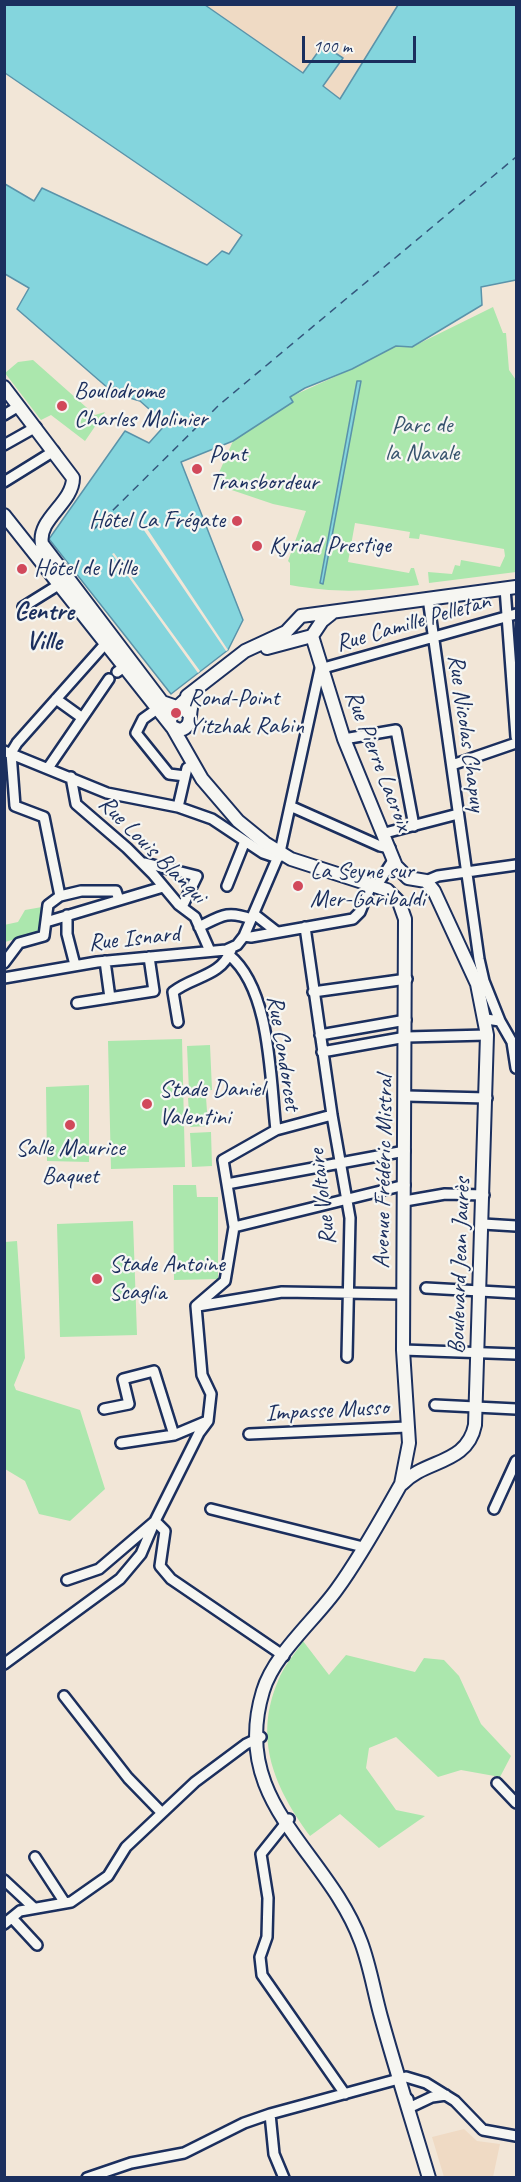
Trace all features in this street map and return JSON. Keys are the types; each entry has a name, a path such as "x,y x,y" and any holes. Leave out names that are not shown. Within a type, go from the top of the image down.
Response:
{"main road":[{"path":"4,387 73,478 68,495 41,537 42,544 162,702 174,709"},
{"path":"4,515 106,643 120,670 190,722 187,727 180,730 172,727"},
{"path":"374,884 279,855 246,835 193,765 172,727 174,709 238,657 255,645 286,632 301,616 511,588"},
{"path":"238,657 310,634 333,612"},
{"path":"309,615 315,620 310,634"},
{"path":"294,623 294,630 310,634"},
{"name":"Rue Pierre Lacroix","path":"310,634 344,739 392,854 404,876 426,881"},
{"path":"174,709 194,692"},
{"name":"Boulevard Jean Jaurès","path":"401,1485 421,1471 451,1458 466,1447 473,1434 476,1407 488,1012 455,933 426,881"},
{"name":"Avenue Frédéric Mistral","path":"374,884 399,902 406,928 403,1350 409,1443 414,1466 421,1471"},
{"name":"Avenue Frédéric Mistral","path":"401,1485 409,1443"},
{"path":"401,1485 333,1594 271,1673 264,1688 258,1738 265,1786 333,1890 355,1929 402,2077 429,2178"},
{"path":"402,2077 435,2178"}],"street":[{"path":"4,415 19,406"},
{"path":"4,446 36,427"},
{"path":"4,482 54,451"},
{"path":"23,608 60,584"},
{"path":"511,588 516,736"},
{"name":"Rue Nicolas Chapuy","path":"428,598 467,873"},
{"name":"Rue Camille Pelletan","path":"321,669 512,615"},
{"path":"8,752 106,643"},
{"path":"178,1022 173,992 183,984 209,976 244,936 279,855 321,669"},
{"path":"48,768 108,679"},
{"path":"56,699 81,717"},
{"path":"174,709 143,719 136,733 169,774 185,776"},
{"path":"344,739 396,730 414,826"},
{"path":"452,765 516,743"},
{"path":"8,752 71,777 83,785 107,793 178,807 212,819 246,835 226,886"},
{"path":"8,752 15,806 44,817 60,896"},
{"path":"178,807 187,768 193,765"},
{"name":"Rue Louis Blanqui","path":"71,777 76,804 142,863 182,907 195,917 210,951"},
{"path":"244,936 353,919 360,912 392,854 380,846 290,806"},
{"path":"385,834 458,814"},
{"path":"142,863 197,876 182,907"},
{"path":"426,881 438,876 516,865"},
{"name":"Boulevard Jean Jaurès","path":"467,873 488,1012"},
{"path":"46,922 163,887"},
{"path":"4,963 20,943 44,936 48,905 60,896 81,891 116,891 119,900"},
{"path":"199,927 225,914 234,913 252,916 276,932"},
{"path":"67,915 67,934 75,965"},
{"name":"Rue Voltaire","path":"305,927 322,1052 350,1218 347,1357"},
{"name":"Rue Isnard","path":"5,978 105,961 210,951 231,952"},
{"name":"Rue Condorcet","path":"231,952 250,980 261,1008 276,1130"},
{"path":"77,1004 154,991 149,957"},
{"path":"105,961 110,998"},
{"path":"4,967 5,978"},
{"path":"313,992 407,979"},
{"path":"488,1012 500,1021 515,1047 516,1068"},
{"path":"320,1035 406,1020"},
{"path":"322,1052 406,1037 487,1035"},
{"path":"406,1096 487,1098"},
{"path":"196,1306 225,1281 234,1227 223,1160 276,1130 332,1115"},
{"path":"227,1184 405,1151"},
{"path":"234,1227 405,1185"},
{"path":"405,1201 445,1194 484,1195"},
{"path":"483,1224 516,1226"},
{"path":"426,1288 516,1293"},
{"path":"196,1306 282,1292 403,1294"},
{"path":"4,1664 120,1579 141,1554 199,1432 208,1421 211,1394 202,1375 196,1306"},
{"path":"403,1350 516,1354"},
{"path":"104,1409 129,1404 123,1379 154,1371 174,1435"},
{"path":"435,1405 516,1409"},
{"path":"121,1443 174,1435 208,1421"},
{"name":"Impasse Musso","path":"249,1434 407,1427"},
{"path":"494,1509 516,1461"},
{"path":"211,1509 363,1547"},
{"path":"67,1580 99,1569 155,1521"},
{"path":"155,1521 165,1531 160,1566 171,1579 284,1656"},
{"path":"64,1696 128,1778 162,1813"},
{"path":"37,1945 8,1921 20,1911 71,1902 108,1876 126,1848 195,1782 258,1738"},
{"path":"496,1783 516,1803"},
{"path":"288,1820 261,1854 268,1898 267,1936 260,1957 262,1975 345,2094"},
{"path":"35,1857 65,1903"},
{"path":"4,1880 34,1908"},
{"path":"87,2178 131,2163 184,2153 244,2123 402,2077 426,2083 446,2095 463,2107 483,2130 516,2136"},
{"path":"426,2083 426,2099"},
{"path":"413,2106 426,2099 446,2095"},
{"path":"270,2114 274,2154 284,2178"}],"shaded area":[{"path":"205,5 398,5 340,99 323,86 343,58 323,45 303,73"},
{"path":"464,2129 477,2141 500,2144 493,2177 444,2177 432,2137"}],"green space":[{"name":"Parc de la Navale","path":"493,307 503,333 506,333 509,370 516,380 516,572 429,583 428,572 452,574 455,565 460,566 461,560 500,567 505,556 504,549 420,534 419,539 409,538 410,532 355,523 348,562 409,573 411,568 414,568 419,585 354,591 324,590 290,585 290,563 288,561 306,511 273,504 214,484 233,441 292,402 290,397 396,346 412,347"},
{"path":"33,360 95,415 105,412 85,441 51,415 41,420 5,373 18,362"},
{"path":"42,907 40,932 5,942 4,925 18,922 25,910"},
{"name":"Stade Daniel Valentini","path":"182,1039 185,1167 111,1169 108,1041"},
{"path":"210,1045 212,1090 189,1091 187,1046"},
{"name":"Salle Maurice Baquet","path":"89,1085 89,1162 47,1161 46,1087"},
{"path":"206,1097 208,1126 190,1127 188,1098"},
{"path":"211,1132 212,1166 192,1167 190,1133"},
{"path":"173,1185 196,1185 197,1197 218,1197 218,1279 174,1280"},
{"name":"Stade Antoine Scaglia","path":"133,1221 137,1335 60,1337 57,1224"},
{"path":"17,1241 25,1358 14,1385 16,1390 80,1410 105,1489 70,1521 39,1514 25,1481 5,1469 5,1242"},
{"path":"303,1641 329,1675 346,1655 415,1672 424,1658 444,1660 459,1676 481,1724 511,1756 500,1777 461,1770 438,1777 396,1737 369,1748 366,1768 396,1810 425,1816 379,1848 340,1814 310,1836 278,1781 271,1763 268,1743 271,1703 278,1681"}],"water":[{"path":"5,5 205,5 303,73 323,45 343,58 323,86 340,99 398,5 516,5 516,280 481,287 482,305 412,347 396,346 352,369 305,388 290,397 293,402 233,441 181,462 243,620 228,650 171,694 49,539 125,431 149,443 166,424 140,401 123,396 116,387 109,389 17,309 29,288 5,274 5,184 34,201 42,188 207,265 222,251 229,254 242,235 5,73"},
{"path":"357,381 361,381 323,584 320,583"}],"pier":[{"path":"142,521 228,650 226,651 139,523"},
{"path":"114,553 200,671 198,673 112,554"}],"ferry route":[{"path":"93,530 219,405 516,157"}],"place":[{"name":"Boulodrome Charles Molinier","path":"62,406"},
{"name":"Pont Transbordeur","path":"197,469"},
{"name":"Hôtel La Frégate","path":"237,521"},
{"name":"Kyriad Prestige","path":"257,546"},
{"name":"Hôtel de Ville","path":"22,569"},
{"name":"Rond-Point Yitzhak Rabin","path":"176,713"},
{"name":"La Seyne sur Mer-Garibaldi","path":"298,886"},
{"name":"Stade Daniel Valentini","path":"147,1104"},
{"name":"Salle Maurice Baquet","path":"70,1125"},
{"name":"Stade Antoine Scaglia","path":"97,1279"}],"district":[{"name":"Centre Ville","path":"44,627"}]}
